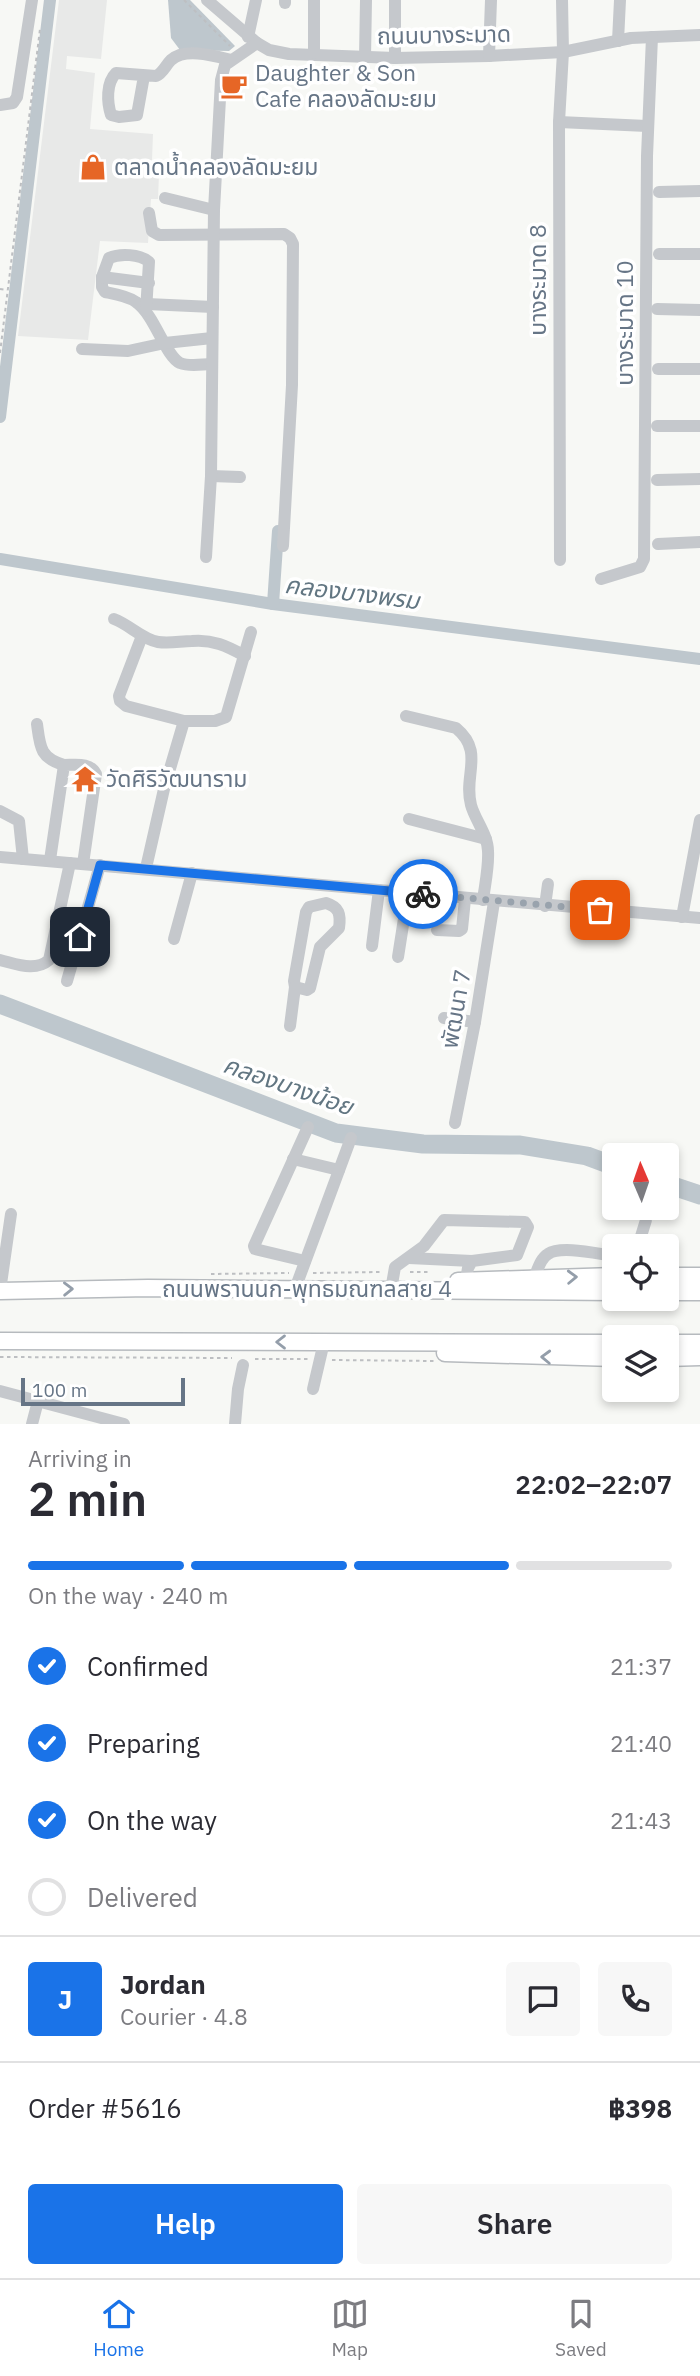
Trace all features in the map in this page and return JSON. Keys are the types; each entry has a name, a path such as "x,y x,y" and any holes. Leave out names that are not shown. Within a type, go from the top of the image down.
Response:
{"main road":[{"path":"399,1290 466,1280 602,1276"},
{"path":"679,1276 700,1276"},
{"name":"ถนนพรานนก-พุทธมณฑลสาย 4","path":"0,1291 148,1288 602,1292"},
{"path":"679,1292 700,1292"},
{"path":"0,1342 602,1343"},
{"path":"349,1342 412,1352 602,1358"},
{"path":"679,1343 700,1343"},
{"path":"679,1358 700,1357"}],"street":[{"path":"0,106 13,103 17,97 32,0"},
{"name":"ถนนบางระมาด","path":"207,0 252,40 269,50 289,54 365,58 489,56 563,52 618,41 700,35"},
{"path":"314,0 314,54"},
{"path":"365,58 366,0"},
{"path":"395,0 395,58"},
{"path":"489,56 491,0"},
{"name":"บางระมาด 8","path":"559,561 559,121 563,52 562,0"},
{"path":"618,41 620,0"},
{"path":"144,76 160,75 178,55 240,57 252,40 255,1"},
{"name":"บางระมาด 10","path":"601,579 640,567 644,559 647,126 652,37"},
{"path":"206,557 211,476 214,210 221,80 225,65 234,56"},
{"path":"559,121 647,126"},
{"path":"659,192 700,191"},
{"path":"165,198 214,210"},
{"path":"149,213 152,231 159,235 284,234 290,237 293,244 292,385 283,546"},
{"path":"659,254 700,254"},
{"path":"212,364 191,365 173,358 146,307 149,262 139,256 114,255 109,258 102,277 105,292 128,298 146,307 213,307"},
{"path":"102,277 149,283"},
{"path":"657,309 700,310"},
{"path":"82,349 128,351 165,343 212,338"},
{"path":"658,369 700,369"},
{"path":"657,426 700,426"},
{"path":"211,476 240,477"},
{"path":"657,480 700,479"},
{"path":"658,544 700,542"},
{"path":"114,619 155,641 211,641 244,656"},
{"path":"142,636 119,696 120,701 126,706 184,721 215,721 226,717 251,632"},
{"path":"406,716 456,729 470,746 473,751 469,792 471,805 486,839"},
{"path":"146,868 164,789 184,721"},
{"path":"0,960 31,967 40,966 49,960 76,864 96,774 89,766 53,762 40,748 37,724"},
{"path":"50,860 64,765"},
{"path":"0,811 19,821 23,859"},
{"path":"409,819 486,839"},
{"path":"682,917 700,820"},
{"name":"พัฒนา 7","path":"455,1123 475,1022 489,901 486,839"},
{"path":"0,857 700,918"},
{"path":"67,981 100,865"},
{"path":"174,939 192,873"},
{"path":"545,906 548,884"},
{"path":"326,903 329,886"},
{"path":"372,946 379,890"},
{"path":"398,957 408,893"},
{"path":"437,930 462,929 465,899"},
{"path":"290,1026 294,981 309,906 326,903 337,908 340,922 336,933 322,945 317,957 313,984 307,990 295,987"},
{"path":"302,935 322,945"},
{"path":"444,1018 475,1022"},
{"path":"305,1261 256,1249 254,1246 308,1127"},
{"path":"295,1289 351,1138"},
{"path":"293,1160 339,1170"},
{"path":"0,1291 4,1239 11,1214"},
{"path":"399,1290 396,1267 406,1258 424,1247 444,1220 525,1222 528,1227 517,1255 472,1261 406,1258"},
{"path":"642,1234 646,1220"},
{"path":"534,1278 541,1261 550,1252 602,1255"},
{"path":"466,1280 472,1261"},
{"path":"313,1389 324,1342"},
{"path":"235,1424 243,1366"},
{"path":"0,1391 124,1424"},
{"path":"32,1424 38,1401"}],"path":[{"path":"184,0 234,56"},
{"path":"0,353 41,23"},
{"path":"0,289 8,290"}],"shaded area":[{"name":"ตลาดน้ำคลองลัดมะยม","path":"59,0 107,0 101,59 67,56 66,69 95,73 90,129 153,134 152,160 147,161 146,173 159,174 158,199 151,199 148,243 100,241 88,340 18,336"},
{"path":"168,0 190,0 235,46 229,51 180,50 171,38"}],"waterway":[{"path":"0,417 50,0"},
{"path":"273,604 278,531"},
{"name":"คลองบางพรม","path":"0,559 273,604 700,659"},
{"name":"คลองบางน้อย","path":"0,1004 336,1133 423,1144 520,1145 587,1156 602,1162"},
{"name":"คลองบางน้อย","path":"679,1188 700,1195"}],"way so far":[{"path":"423,894 600,910"}],"place":[{"name":"Daughter & Son Cafe คลองลัดมะยม","path":"234,86"},
{"name":"ตลาดน้ำคลองลัดมะยม","path":"93,167"},
{"name":"วัดศิริวัฒนาราม","path":"85,779"}],"route":[{"path":"80,937 100,865 423,894"}]}
